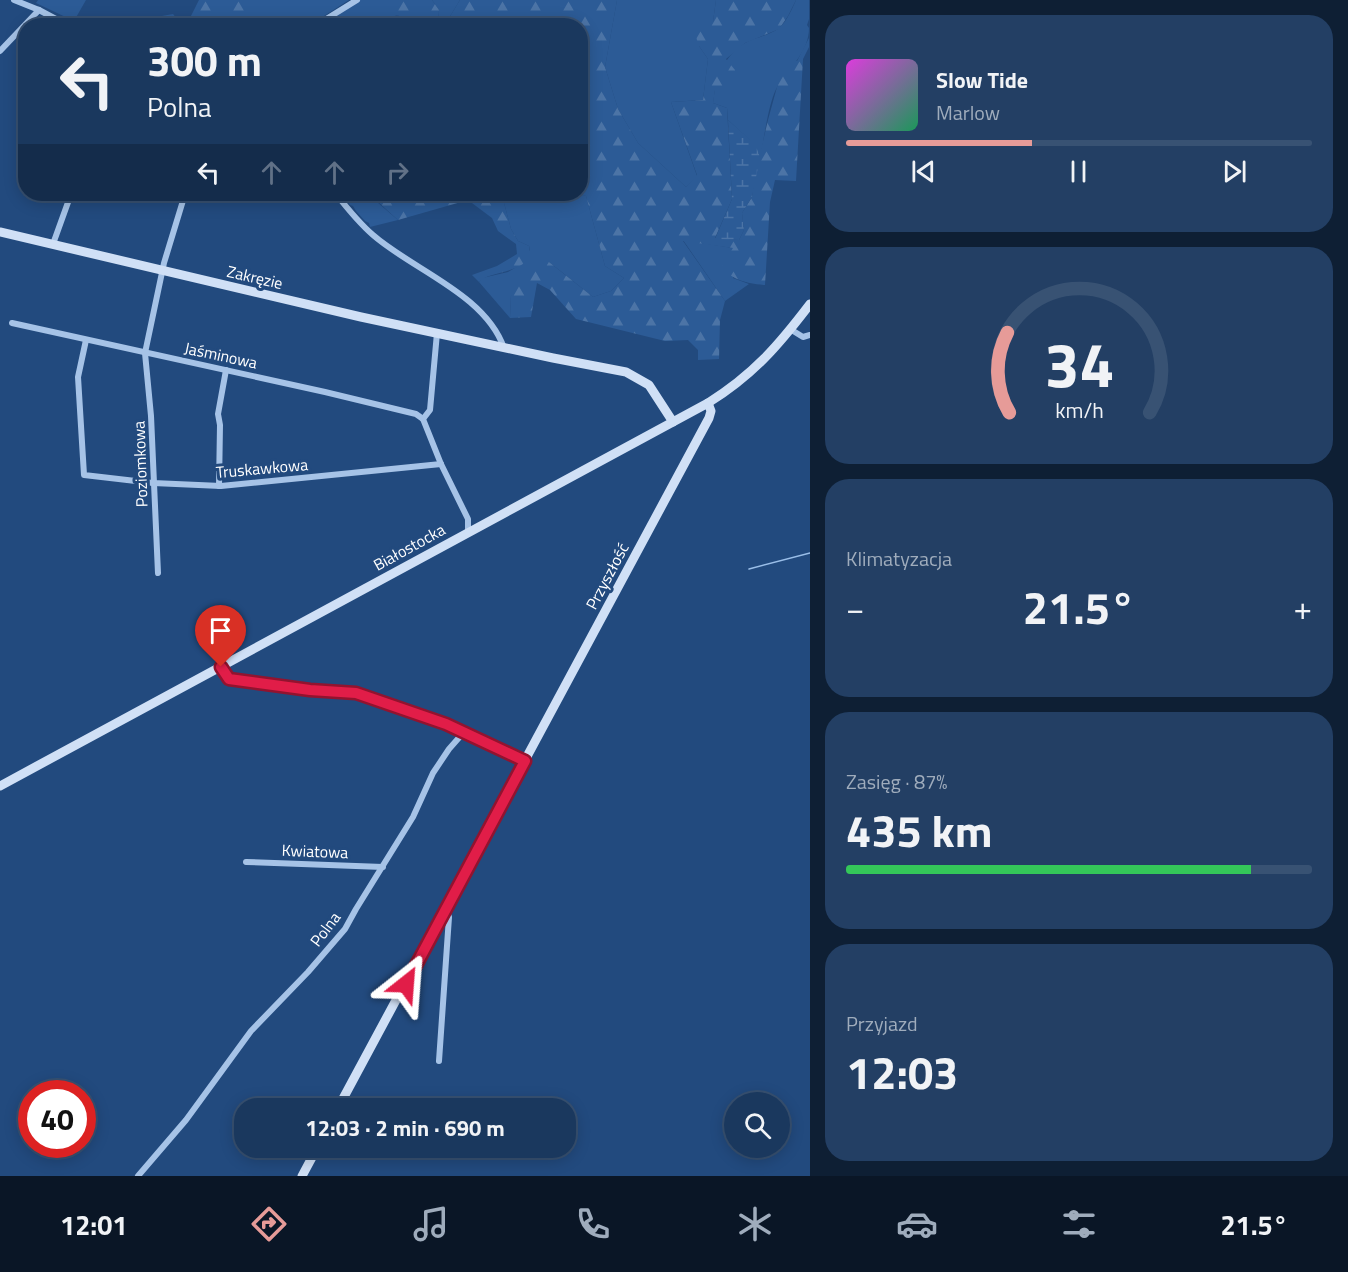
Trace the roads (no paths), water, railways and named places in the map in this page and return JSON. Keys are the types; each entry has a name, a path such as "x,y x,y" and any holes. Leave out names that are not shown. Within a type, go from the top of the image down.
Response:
{"street":[{"path":"14,0 54,18"},
{"path":"328,18 357,0"},
{"path":"31,18 39,10"},
{"path":"0,51 18,32"},
{"path":"53,244 68,201"},
{"name":"Poziomkowa","path":"158,573 152,416 145,353 163,271 183,201"},
{"path":"341,201 374,236 464,296 499,333 504,348"},
{"name":"Zakręzie","path":"0,232 437,333 633,374 655,392 673,422"},
{"name":"Białostocka","path":"0,786 708,403 743,380 763,362 810,304"},
{"name":"Jaśminowa","path":"12,323 405,411 423,419"},
{"path":"790,329 803,337 810,335"},
{"path":"437,333 430,410 423,419 441,464 468,519 468,532"},
{"name":"Truskawkowa","path":"86,340 78,377 84,475 153,483 219,486 441,464"},
{"path":"219,486 220,425 218,414 226,370"},
{"name":"Przyszłość","path":"343,1098 709,418 711,411 708,403"},
{"path":"221,667 229,679 310,690 356,693 399,706 464,732 525,761"},
{"name":"Polna","path":"138,1176 186,1120 251,1031 308,972 345,929 413,817 433,773 464,732"},
{"name":"Kwiatowa","path":"246,862 383,867"},
{"path":"439,1061 449,917 446,909"},
{"path":"302,1176 312,1158"}],"waterway":[{"path":"749,569 810,553"}]}
